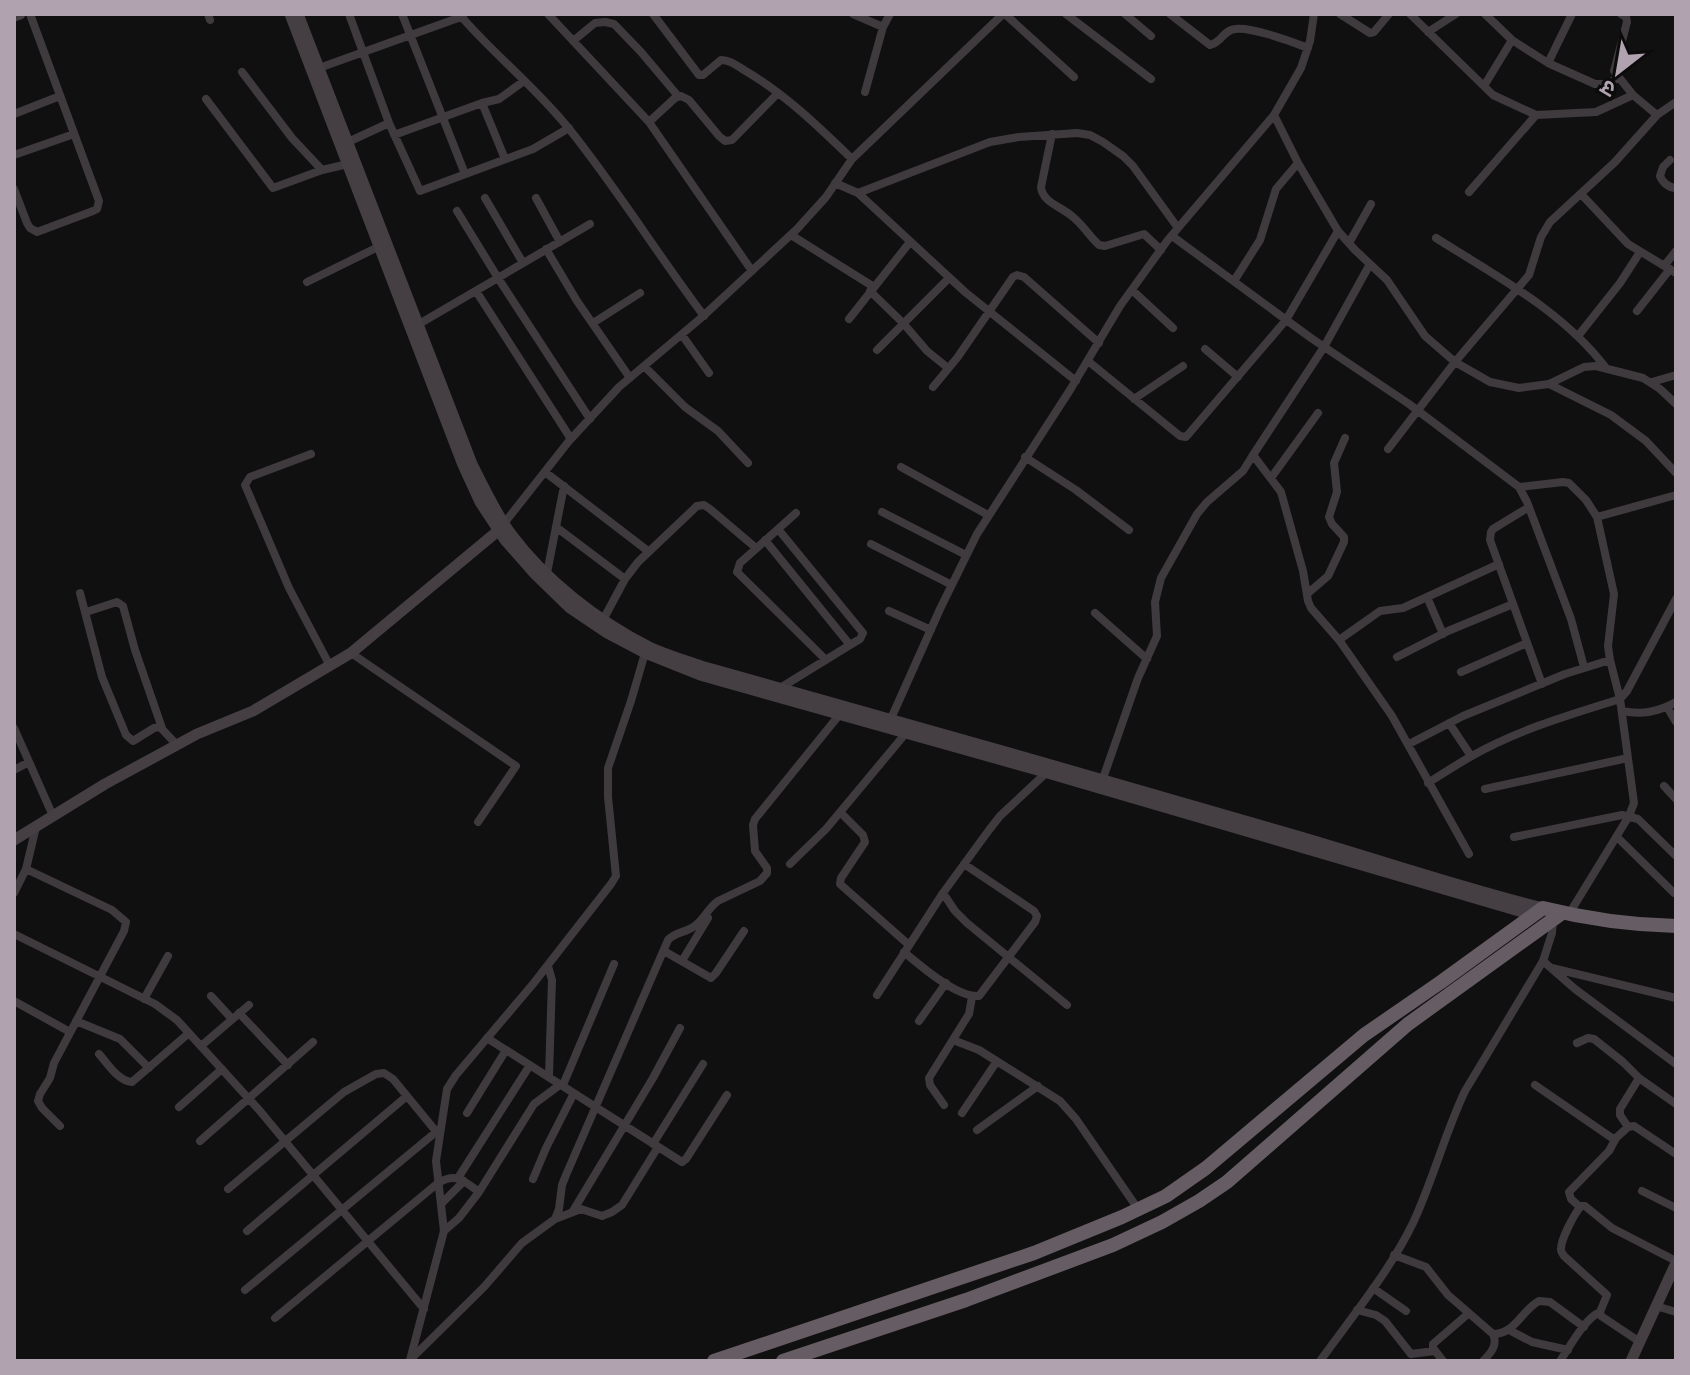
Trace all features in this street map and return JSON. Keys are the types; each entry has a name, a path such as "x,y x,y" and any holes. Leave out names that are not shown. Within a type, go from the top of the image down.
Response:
{"highway":[{"path":"1552,914 1602,930 1676,934"},
{"path":"783,1361 966,1300 1113,1245 1174,1215 1227,1182 1408,1024 1552,914"},
{"path":"714,1361 1034,1253 1166,1196 1206,1168 1364,1035 1441,982 1552,914 1676,926"}],"main road":[{"path":"290,14 463,465 480,502 575,600 603,620 651,648 701,666 889,724 1552,914"},
{"path":"298,14 472,464 502,527 505,540 570,608 607,633 645,653 700,675 840,714 889,724 906,733 1046,773 1101,784"},
{"path":"14,840 105,784 197,734 253,711 351,653 502,527"},
{"path":"1631,1361 1676,1262"}],"street":[{"path":"14,189 27,223 37,232 97,209 99,201 30,14"},
{"path":"349,14 389,123 420,191 540,146 569,128"},
{"path":"402,14 465,174"},
{"path":"548,14 649,122 752,271"},
{"path":"653,14 699,75 721,60 726,60 808,116 852,159"},
{"path":"853,14 883,27"},
{"path":"865,92 883,27 890,14"},
{"path":"502,527 571,439 619,387 704,316 791,235 826,197 852,159 1004,14 1074,77"},
{"path":"1066,14 1151,79"},
{"path":"1125,14 1151,36"},
{"path":"1170,14 1210,45 1236,29 1279,37 1308,48"},
{"path":"889,724 966,555 988,515 1132,290 1175,232 1274,115 1296,79 1308,48 1314,14"},
{"path":"1340,14 1370,33 1389,14"},
{"path":"1410,14 1496,97 1536,115 1596,112 1633,95"},
{"path":"1428,32 1456,14"},
{"path":"1485,14 1512,40 1548,63 1595,84 1606,84 1618,78"},
{"path":"1548,63 1572,14"},
{"path":"1621,14 1627,22 1614,68 1618,78 1633,95 1657,115"},
{"path":"319,68 461,15 569,128 704,316"},
{"path":"573,41 595,23 614,24 678,96 689,100 719,136 728,141 736,138 778,93"},
{"path":"1484,86 1512,40"},
{"path":"242,72 292,138 322,170"},
{"path":"394,135 499,99 524,81"},
{"path":"14,114 60,96"},
{"path":"649,122 678,96"},
{"path":"206,99 270,186 276,188 322,170 348,164"},
{"path":"1388,449 1455,362 1529,275 1541,237 1550,222 1615,162 1657,115 1676,102"},
{"path":"482,103 505,159"},
{"path":"1274,115 1338,231 1387,280 1425,336 1455,362 1476,375 1505,386 1529,388 1549,384 1589,366 1607,368 1652,382 1676,404"},
{"path":"1469,192 1536,115"},
{"path":"348,142 389,123"},
{"path":"858,193 1004,138 1077,133 1090,135 1115,150 1133,166 1175,232 1286,320 1418,411 1519,487 1571,619 1584,667"},
{"path":"14,155 74,134"},
{"path":"1052,134 1041,187 1044,197 1070,214 1099,245 1144,234 1161,250"},
{"path":"1670,160 1660,176 1669,186 1676,188"},
{"path":"1234,281 1260,240 1276,189 1298,163"},
{"path":"835,183 858,193 949,278 1076,381"},
{"path":"1581,194 1621,238 1670,269"},
{"path":"485,198 523,263"},
{"path":"536,198 560,242"},
{"path":"1349,243 1371,204"},
{"path":"457,211 590,419"},
{"path":"419,324 590,224"},
{"path":"1088,361 1184,437 1286,320 1338,231"},
{"path":"791,235 872,289 927,351 948,368"},
{"path":"1436,238 1564,323 1590,346 1607,368"},
{"path":"849,319 910,242"},
{"path":"307,282 380,246"},
{"path":"546,249 630,378"},
{"path":"1637,311 1670,269 1676,251"},
{"path":"1578,336 1640,252"},
{"path":"1101,784 1138,678 1155,643 1158,630 1155,602 1161,578 1197,514 1243,471 1324,347 1370,264"},
{"path":"933,387 1013,277 1021,275 1099,343"},
{"path":"877,350 949,278"},
{"path":"1132,290 1173,328"},
{"path":"476,291 571,439"},
{"path":"593,323 640,293"},
{"path":"682,335 709,373"},
{"path":"1205,349 1238,377"},
{"path":"644,366 685,407 718,431 748,463"},
{"path":"1134,399 1183,366"},
{"path":"1652,382 1676,375"},
{"path":"1549,384 1611,415 1646,441 1676,473"},
{"path":"1271,478 1318,413"},
{"path":"1307,594 1328,576 1344,542 1344,537 1329,517 1337,492 1334,463 1345,438"},
{"path":"311,454 250,477 245,485 289,588 330,666"},
{"path":"1253,455 1282,495 1311,608 1339,640 1392,716 1469,854"},
{"path":"1025,457 1129,530"},
{"path":"901,467 988,515"},
{"path":"545,472 648,551"},
{"path":"1320,1361 1373,1288 1411,1227 1454,1113 1543,961 1552,933 1552,914 1617,837 1634,807 1622,711 1610,660 1614,594 1597,517 1569,483 1519,487"},
{"path":"547,573 564,486"},
{"path":"1597,517 1676,495"},
{"path":"603,620 638,562 692,508 701,505 756,548"},
{"path":"1529,507 1498,525 1491,532 1490,540 1542,684"},
{"path":"882,512 966,555"},
{"path":"796,513 737,566 738,574 826,660"},
{"path":"556,527 625,579"},
{"path":"778,529 862,631 862,637 780,688"},
{"path":"765,540 850,645"},
{"path":"871,544 952,585"},
{"path":"1339,640 1380,611 1403,608 1499,564"},
{"path":"80,593 102,677 126,735 133,741 154,728 162,728"},
{"path":"1427,597 1443,634"},
{"path":"1428,783 1471,756 1519,733 1620,699 1676,599"},
{"path":"86,612 122,603 162,728 177,745"},
{"path":"1397,657 1513,604"},
{"path":"889,611 931,630"},
{"path":"1095,613 1147,659"},
{"path":"1461,672 1527,643"},
{"path":"351,653 516,766 478,822"},
{"path":"410,1361 444,1231 436,1161 447,1089 548,966 616,876 608,768 645,653"},
{"path":"1409,744 1449,723 1542,684 1610,660"},
{"path":"1622,711 1645,713 1676,702"},
{"path":"1667,707 1676,722"},
{"path":"555,1219 562,1185 671,936 697,925 713,904 760,881 767,873 754,848 755,819 840,714"},
{"path":"1449,723 1471,756"},
{"path":"790,864 826,829 906,733"},
{"path":"15,734 53,816"},
{"path":"1485,789 1628,758"},
{"path":"14,770 29,762"},
{"path":"877,995 943,893 1000,816 1046,773"},
{"path":"1664,786 1676,799"},
{"path":"840,812 863,835 865,842 840,884 906,949 946,983 972,997 983,993 1035,922 1036,914 964,864"},
{"path":"1514,837 1613,816 1629,816 1638,819 1676,856"},
{"path":"14,893 26,869 36,827"},
{"path":"1617,837 1674,893"},
{"path":"26,869 112,910 124,919 126,926 38,1097 39,1105 60,1126"},
{"path":"943,893 967,923 1067,1005"},
{"path":"682,961 718,901"},
{"path":"664,951 707,977 713,977 744,931"},
{"path":"14,934 165,1011 249,1099 424,1309"},
{"path":"144,999 168,956"},
{"path":"1543,961 1575,989 1676,1064"},
{"path":"444,1231 459,1218 479,1192 534,1104 562,1084 614,964"},
{"path":"548,966 552,980 549,1076"},
{"path":"1551,968 1676,998"},
{"path":"919,1021 946,983"},
{"path":"211,996 288,1065"},
{"path":"944,1105 930,1085 929,1078 969,1014 972,997"},
{"path":"14,1001 70,1032"},
{"path":"201,1046 249,1005"},
{"path":"76,1021 120,1039 149,1068"},
{"path":"573,1211 680,1028"},
{"path":"99,1054 128,1083 135,1081 189,1033"},
{"path":"487,1038 678,1160 685,1161 727,1095"},
{"path":"1577,1043 1594,1039 1639,1078 1676,1104"},
{"path":"953,1040 976,1049 1060,1101 1138,1209"},
{"path":"200,1141 313,1042"},
{"path":"467,1113 506,1050"},
{"path":"962,1113 997,1061"},
{"path":"410,1361 484,1287 522,1243 555,1219 573,1211 584,1209 602,1216 622,1205 703,1064"},
{"path":"441,1204 461,1179 530,1065"},
{"path":"179,1107 222,1069"},
{"path":"228,1189 344,1092 376,1074 388,1075 438,1134"},
{"path":"1628,1127 1619,1111 1639,1078"},
{"path":"1535,1085 1616,1138"},
{"path":"977,1130 1038,1086"},
{"path":"533,1179 574,1093"},
{"path":"247,1231 407,1096"},
{"path":"1676,1154 1635,1126 1628,1127 1569,1192 1571,1199 1580,1207 1588,1207 1605,1224 1676,1262"},
{"path":"245,1290 341,1209 438,1134"},
{"path":"275,1318 438,1183 447,1178 461,1179 479,1192"},
{"path":"1642,1191 1676,1208"},
{"path":"1560,1361 1592,1316 1600,1312 1607,1296 1564,1256 1561,1249 1580,1207"},
{"path":"1394,1255 1426,1267 1443,1290 1493,1334 1494,1347 1483,1361"},
{"path":"1373,1288 1406,1311"},
{"path":"1493,1334 1509,1330 1534,1302 1542,1300 1550,1302 1584,1327"},
{"path":"1656,1306 1676,1312"},
{"path":"1357,1310 1385,1321 1410,1354 1435,1351"},
{"path":"1600,1312 1601,1316 1640,1342"},
{"path":"1443,1361 1435,1351 1434,1342 1469,1313"},
{"path":"1509,1330 1532,1342 1568,1350"}]}
